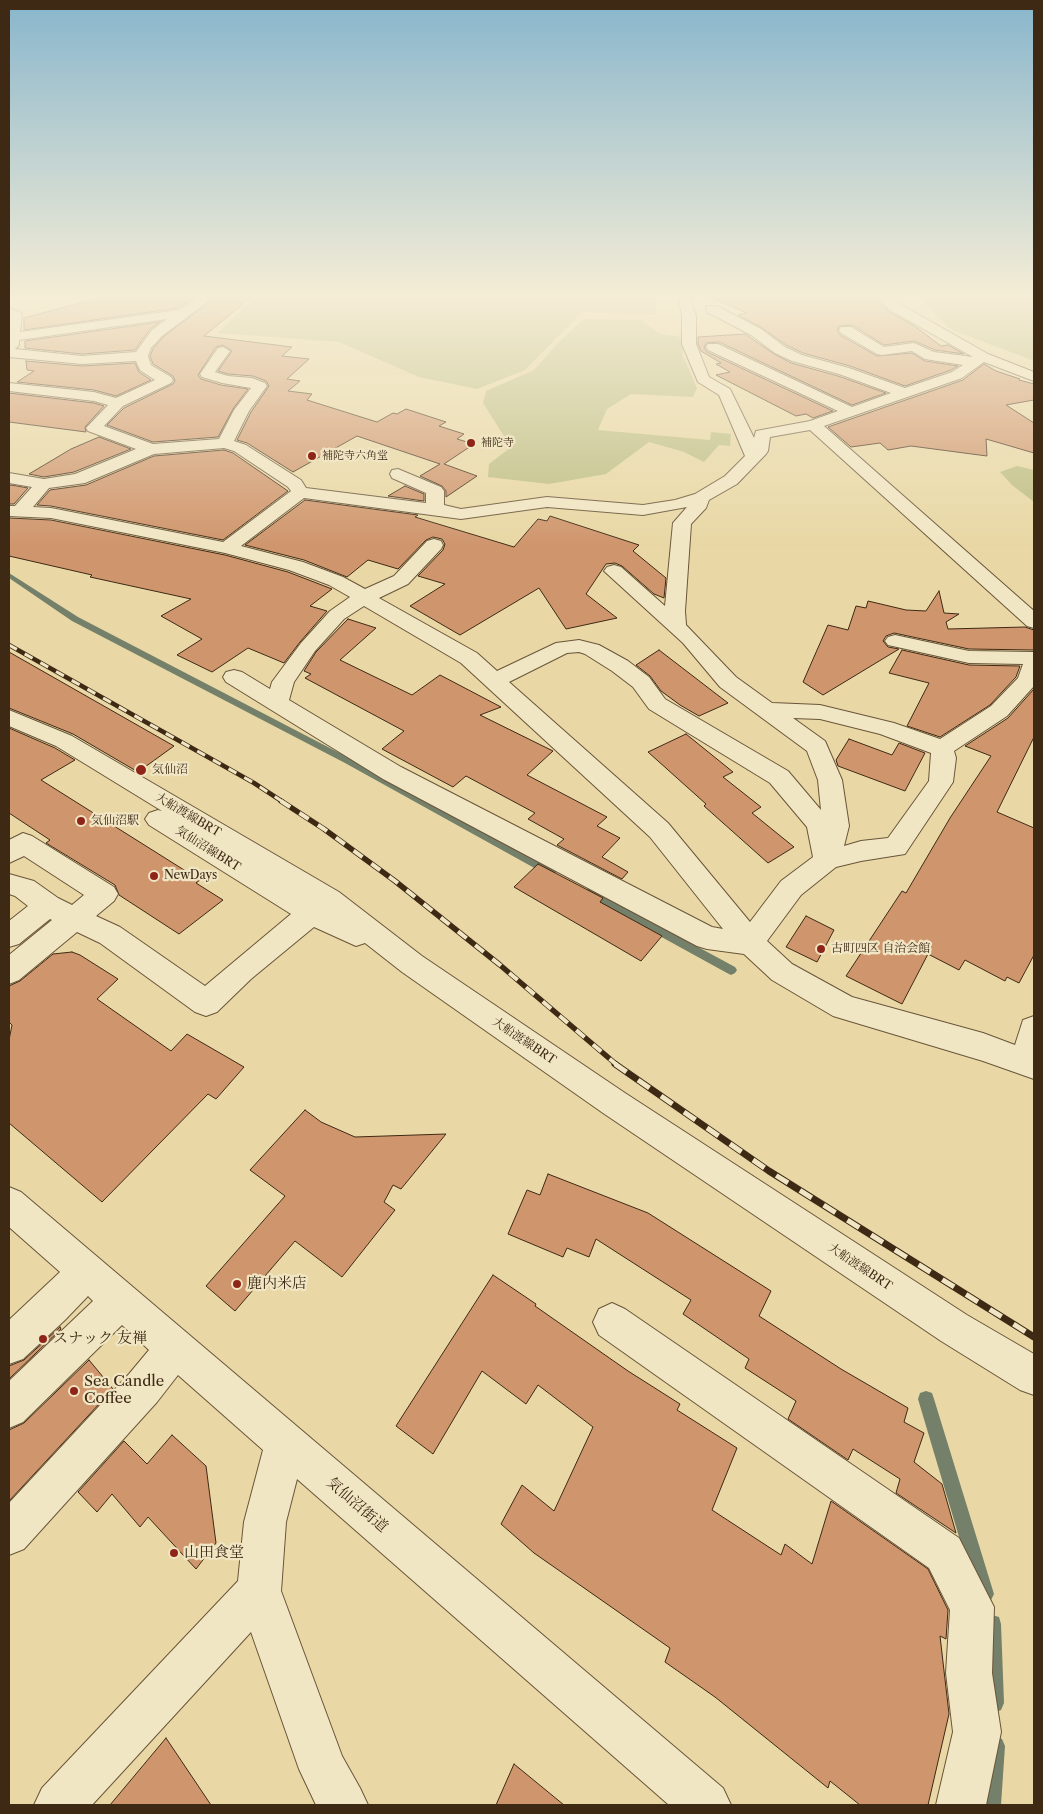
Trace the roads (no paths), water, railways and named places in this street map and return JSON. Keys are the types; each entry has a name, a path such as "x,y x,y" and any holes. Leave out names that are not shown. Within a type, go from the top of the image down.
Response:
{"street":[{"path":"151,449 94,428 118,403 166,380 164,379"},
{"path":"222,379 247,381 260,386 242,410 225,443"},
{"path":"703,379 725,392 754,457"},
{"path":"780,379 851,412"},
{"path":"866,379 904,392"},
{"path":"228,548 300,492 435,509 460,514 547,502 643,510 676,505 701,498 731,480 760,451 762,434 813,425 945,379"},
{"path":"9,387 94,397 118,403"},
{"path":"813,425 1034,622"},
{"path":"9,478 44,484 79,479 151,449 225,443 240,448 295,484 300,492"},
{"path":"398,474 435,492 435,509"},
{"path":"14,512 44,484"},
{"path":"676,626 675,611 682,523 700,504 701,498"},
{"path":"14,512 51,513 228,548 296,566 336,581 469,658 659,830 751,943 782,972 844,1007 983,1047 1031,1064 1034,1029"},
{"path":"276,703 283,682 308,647 337,615 364,597 401,580 434,545"},
{"path":"614,571 690,639 728,682 817,747 830,780 836,826 827,860"},
{"path":"895,641 969,657 1034,660 1028,680 999,710 942,748"},
{"path":"494,681 563,647 579,646 592,650 620,666 641,682 657,704 779,777 819,824 827,860"},
{"path":"234,677 392,774 708,938 751,943"},
{"path":"768,710 820,712 886,728 942,748"},
{"name":"大船渡線BRT","path":"9,717 64,742 412,964 614,1103 954,1328 1034,1376"},
{"name":"気仙沼線BRT","path":"9,724 320,906"},
{"path":"751,943 769,915 791,888 827,860 861,851 896,847 941,782 944,758 942,748"},
{"path":"9,853 23,843 104,894 9,972"},
{"path":"9,884 24,888 48,906 110,935 206,1003 241,971 320,906"},
{"path":"9,936 48,906"},
{"name":"気仙沼街道","path":"9,1204 285,1444 706,1805"},
{"path":"9,1345 52,1307 87,1271"},
{"path":"9,1408 121,1300"},
{"path":"612,1322 944,1553 972,1607 969,1673 977,1732 961,1805"},
{"path":"9,1534 143,1388 176,1348"},
{"path":"285,1444 265,1522 260,1591 323,1768 343,1805"},
{"path":"60,1805 260,1591"}],"waterway":[{"path":"9,575 75,619 348,761 551,872"},
{"path":"589,892 731,970"},
{"path":"926,1399 985,1594"},
{"path":"992,1624 994,1703"},
{"path":"991,1805 995,1746"}],"railway":[{"path":"9,645 254,783 283,802"},
{"path":"281,801 324,829 395,881 500,965 617,1065"},
{"path":"615,1064 769,1171 1034,1337"}],"place":[{"name":"補陀寺","path":"471,443"},
{"name":"補陀寺六角堂","path":"312,456"},
{"name":"気仙沼","path":"141,770"},
{"name":"気仙沼駅","path":"81,821"},
{"name":"NewDays","path":"154,876"},
{"name":"古町四区 自治会館","path":"821,949"},
{"name":"鹿内米店","path":"237,1284"},
{"name":"スナック 友禅","path":"43,1339"},
{"name":"Sea Candle Coffee","path":"74,1391"},
{"name":"山田食堂","path":"174,1553"}]}
